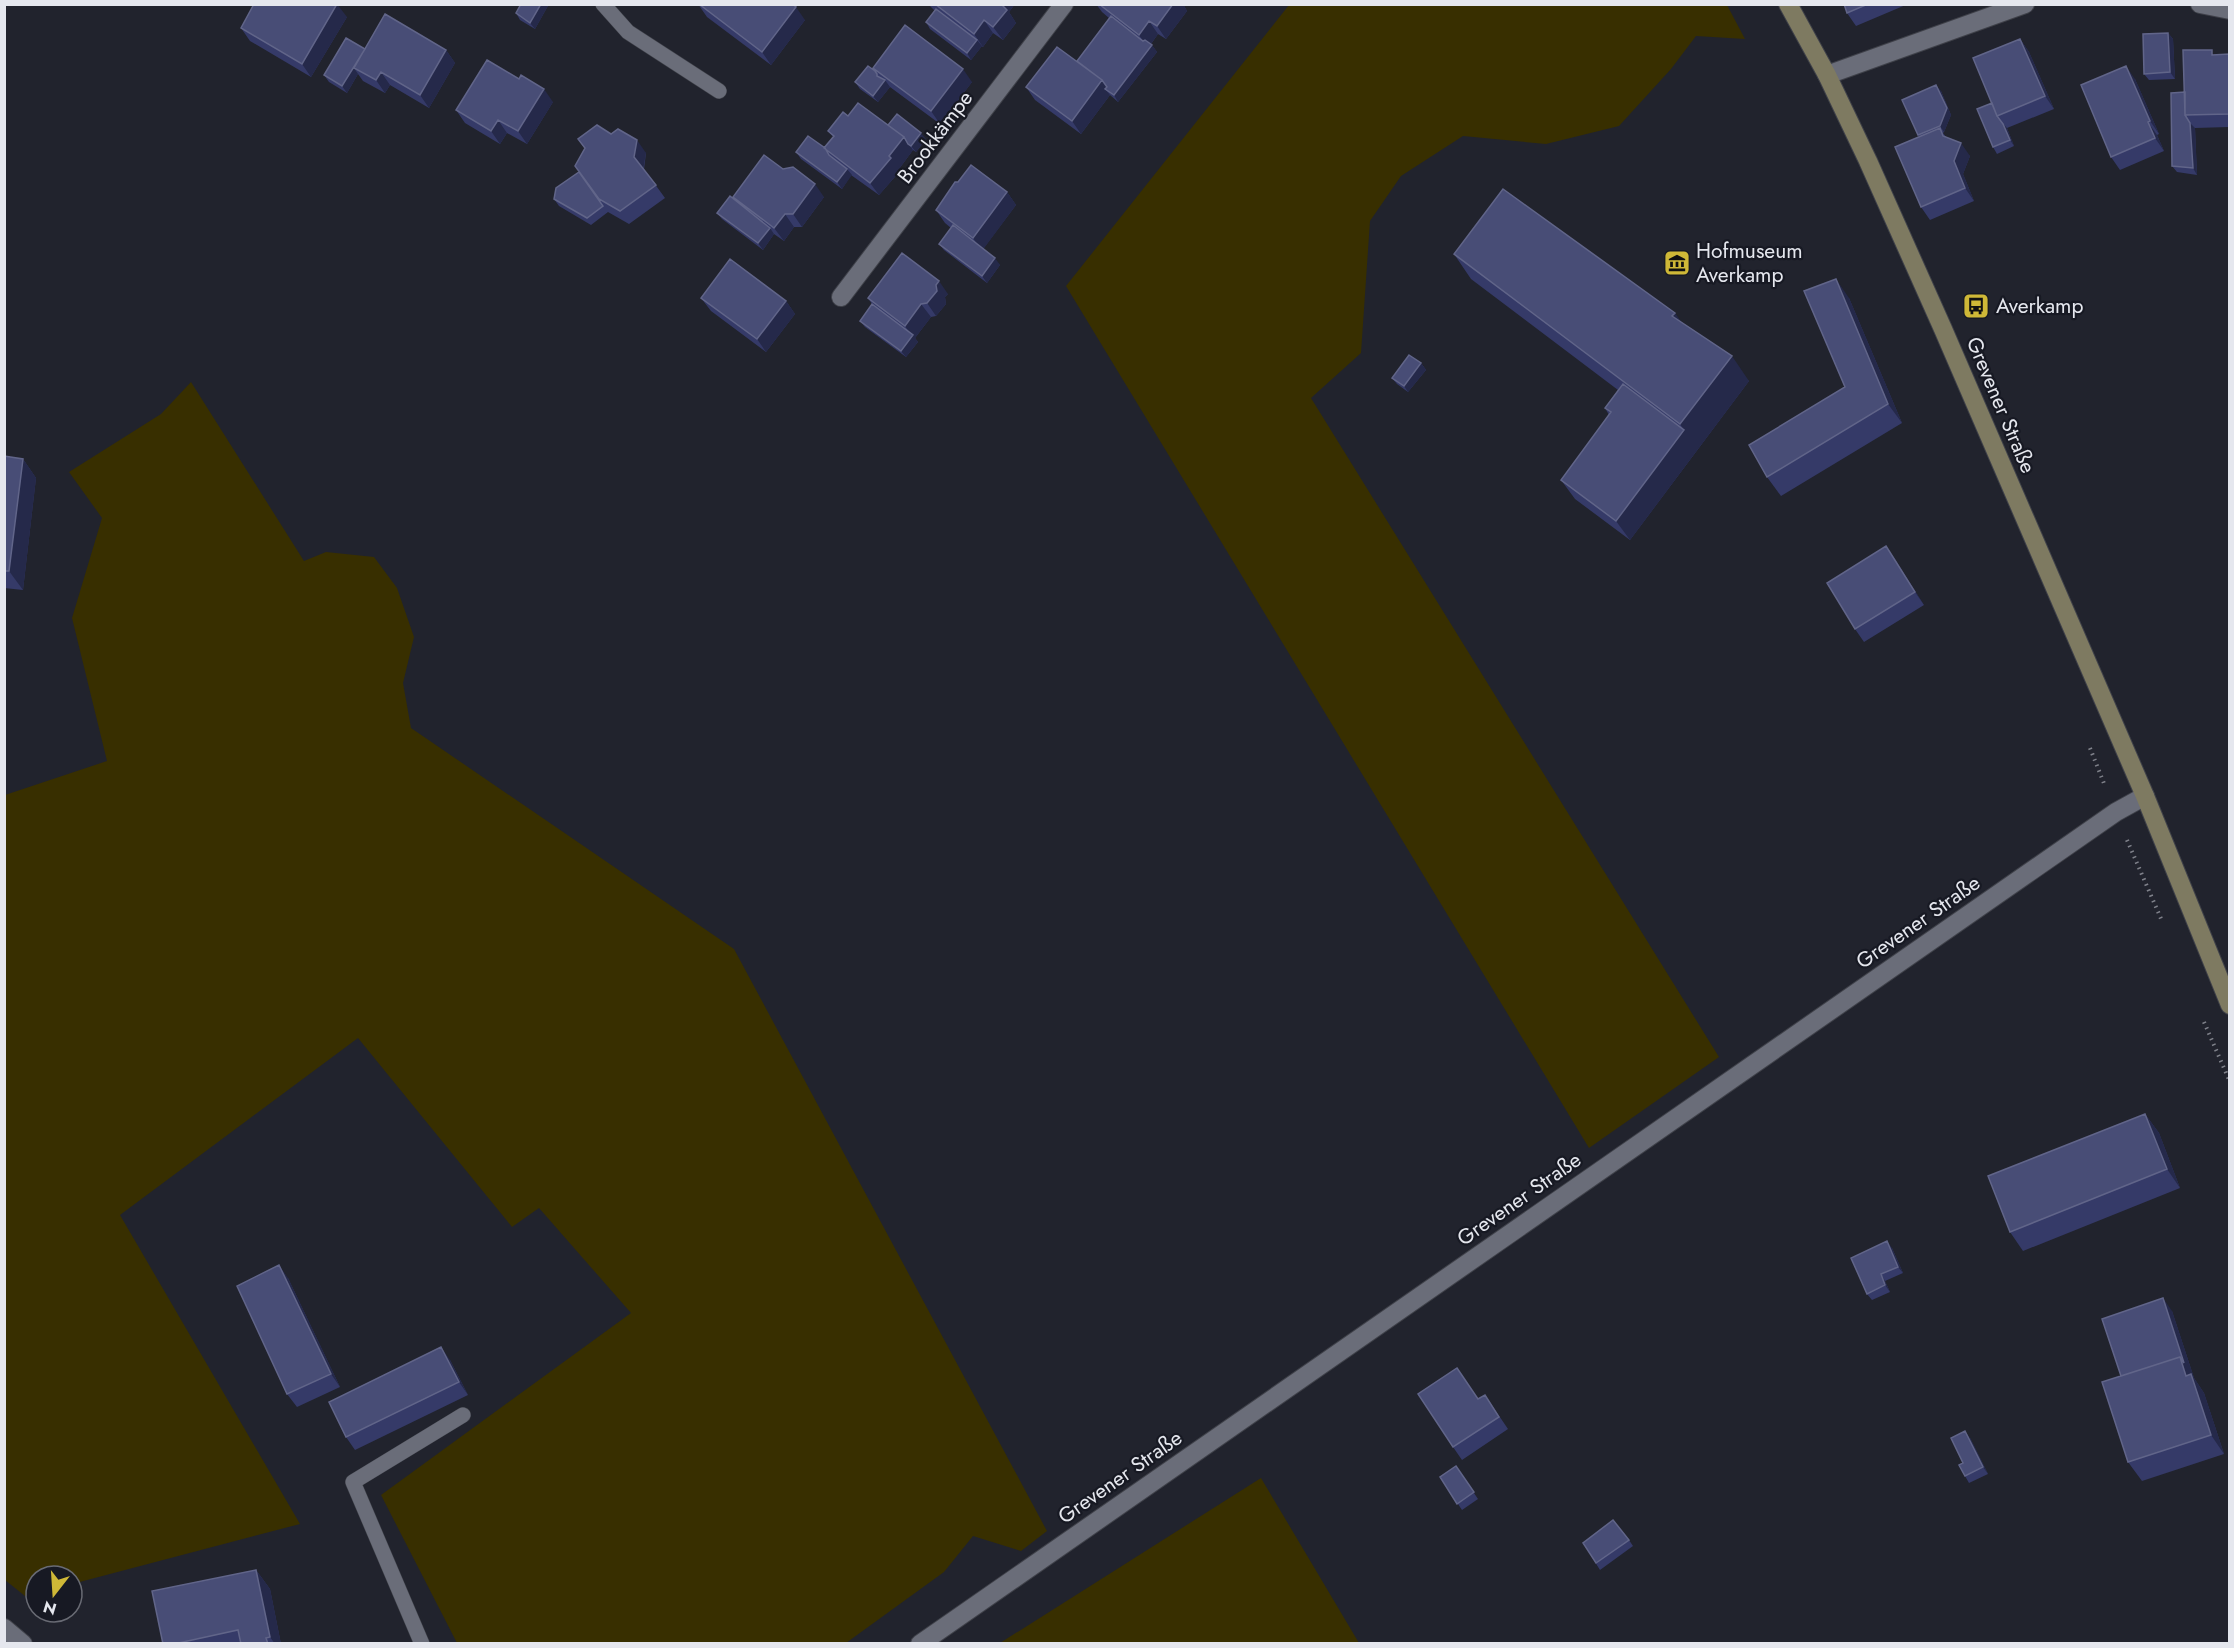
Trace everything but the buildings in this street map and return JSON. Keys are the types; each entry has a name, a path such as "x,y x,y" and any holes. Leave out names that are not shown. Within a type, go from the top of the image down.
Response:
{"street":[{"name":"Brookkämpe","path":"841,297 1064,4"},
{"name":"Grevener Straße","path":"1788,4 1827,75 1943,329 2145,796 2229,1005"},
{"path":"1827,75 2025,4"},
{"path":"2200,4 2229,10"},
{"name":"Grevener Straße","path":"920,1644 2106,818 2145,796"},
{"path":"4,1628 23,1644"}],"lane":[{"path":"603,4 628,32 719,91"},
{"path":"422,1644 353,1482 463,1415"}],"shaded area":[{"path":"1289,5 1727,5 1745,39 1696,36 1671,69 1619,126 1546,144 1463,136 1401,176 1370,221 1361,353 1311,398 1719,1057 1589,1148 1066,286"},
{"path":"191,382 304,561 326,552 374,557 397,588 414,637 403,683 411,728 734,949 1047,1531 1021,1551 973,1536 944,1572 846,1643 457,1643 381,1495 631,1313 539,1208 512,1227 358,1038 120,1215 300,1524 84,1581 84,1564 24,1564 24,1595 5,1580 5,795 107,761 72,618 102,518 69,472 161,414"},
{"path":"1261,1478 1359,1643 1000,1643"}],"place":[{"name":"Hofmuseum Averkamp","path":"1677,263"},
{"name":"Averkamp","path":"1976,306"}]}
